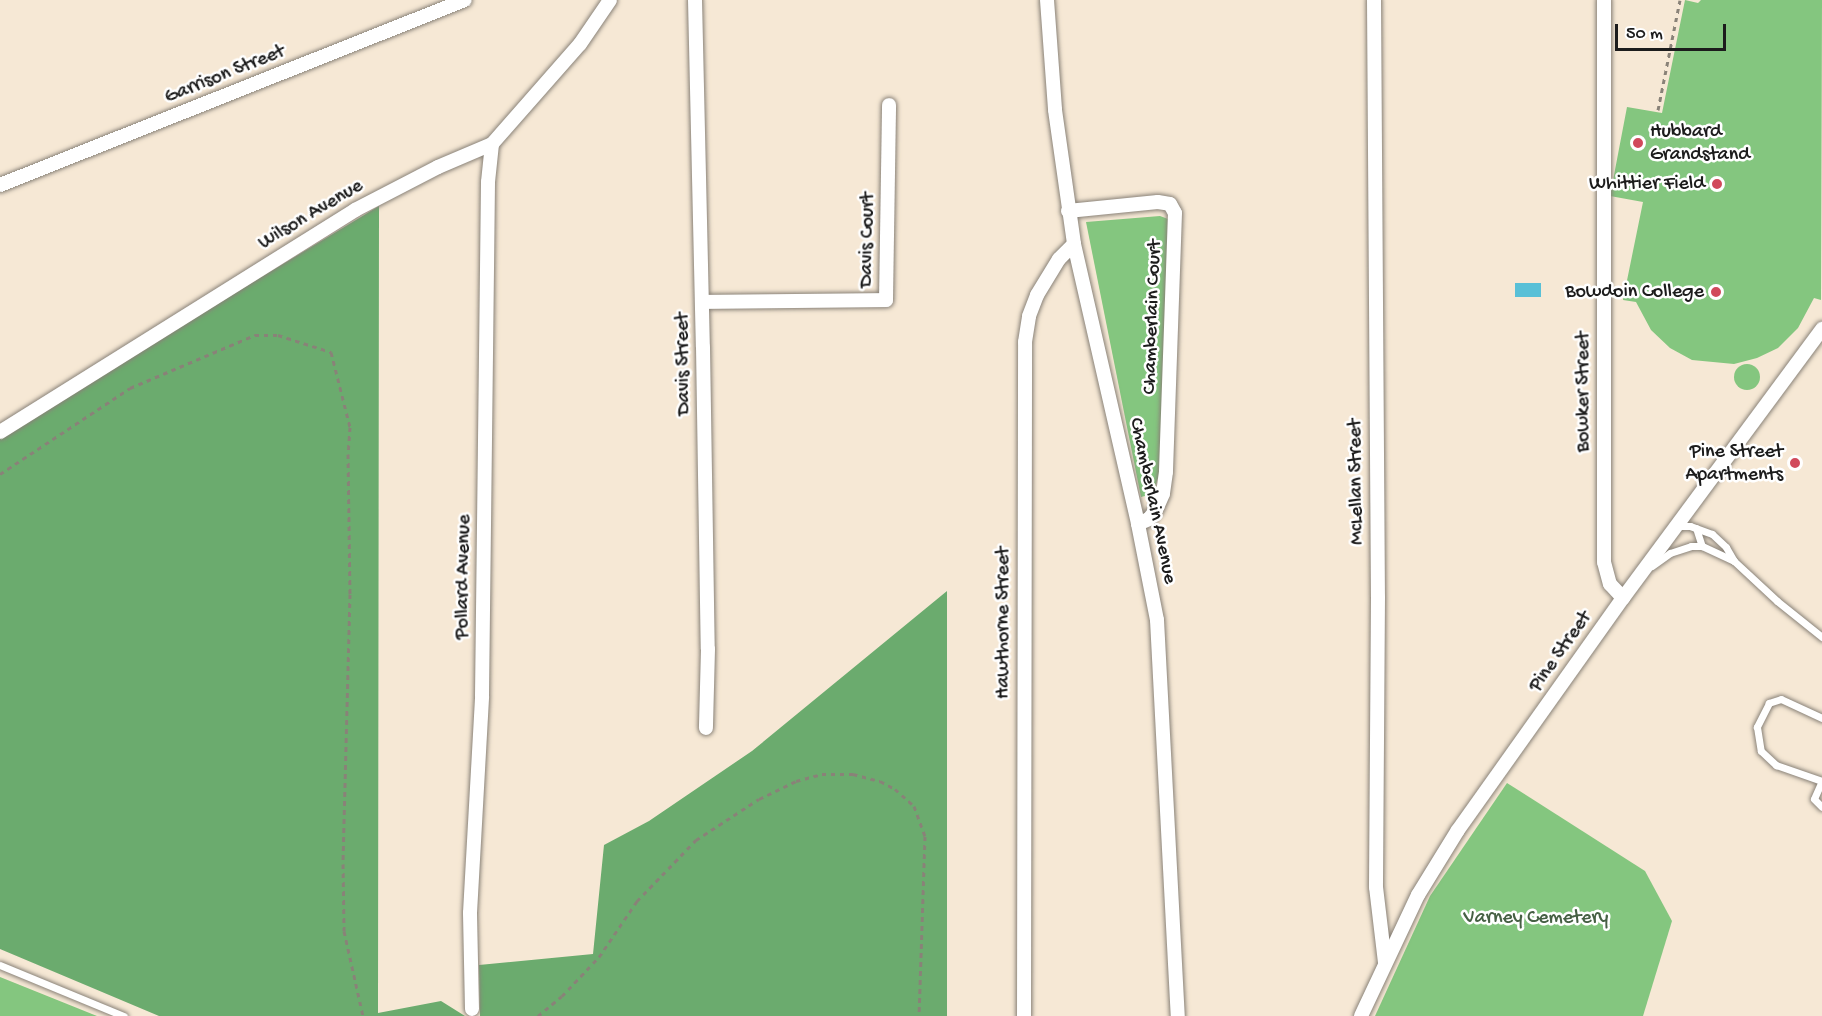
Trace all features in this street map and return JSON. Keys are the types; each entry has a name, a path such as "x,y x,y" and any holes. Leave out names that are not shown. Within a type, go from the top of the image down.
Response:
{"street":[{"name":"Garrison Street","path":"0,184 464,0"},
{"name":"Wilson Avenue","path":"0,432 355,210 438,167 492,144 580,44 610,0"},
{"name":"Davis Street","path":"695,0 703,302 708,649 706,728"},
{"name":"Chamberlain Avenue","path":"1047,0 1055,110 1068,211 1138,524 1157,620 1178,1016"},
{"name":"McLellan Street","path":"1374,0 1378,597 1376,887 1385,963"},
{"name":"Bowker Street","path":"1604,0 1604,562 1610,584 1623,598"},
{"name":"Davis Court","path":"703,302 886,300 889,105"},
{"name":"Pollard Avenue","path":"472,1009 470,913 482,696 488,182 492,144"},
{"name":"Chamberlain Court","path":"1068,211 1158,202 1170,204 1175,213 1166,472 1163,494 1156,510 1149,519 1138,524"},
{"name":"Hawthorne Street","path":"1023,1016 1025,342 1029,316 1037,295 1059,259 1074,244"},
{"name":"Pine Street","path":"1361,1016 1418,895 1458,830 1623,598 1822,329"}],"lane":[{"path":"1677,526 1696,528 1712,534 1726,547 1734,561 1777,601 1822,637"},
{"path":"1696,528 1701,546"},
{"path":"1638,578 1670,553 1681,548 1701,546 1734,561"},
{"path":"1822,718 1781,699 1769,703 1757,727 1761,751 1776,765 1821,782 1815,799 1822,807"},
{"path":"0,964 124,1016"}],"path":[{"path":"1658,110 1680,0"},
{"path":"0,474 130,388 255,335 278,335 331,352 350,427 348,454 350,594 344,920 363,1016"},
{"path":"538,1016 562,996 599,957 637,901 696,840 759,799 796,781 822,774 853,774 880,781 895,789 914,806 925,836 919,1016"}],"green space":[{"name":"Whittier Field","path":"1685,0 1698,3 1701,0 1822,0 1821,300 1814,298 1798,328 1778,348 1757,358 1734,364 1692,360 1670,348 1651,330 1636,302 1623,300 1643,202 1610,196 1627,107 1662,113"},
{"path":"379,206 378,1013 441,1001 465,1016 159,1016 0,949 0,435"},
{"path":"1160,216 1168,219 1161,468 1153,494 1141,497 1086,222"},
{"path":"1747,364 1756,368 1760,377 1756,386 1747,390 1738,386 1734,377 1738,368"},
{"path":"947,591 947,1016 480,1016 479,965 593,954 604,845 649,821 752,751"},
{"name":"Varney Cemetery","path":"1507,783 1645,871 1672,921 1643,1016 1375,1016 1430,896"},
{"path":"0,977 97,1016 0,1016"}],"water":[{"path":"1515,283 1541,283 1541,297 1515,297"}],"place":[{"name":"Hubbard Grandstand","path":"1638,143"},
{"name":"Whittier Field","path":"1717,184"},
{"name":"Bowdoin College","path":"1716,292"},
{"name":"Pine Street Apartments","path":"1795,463"}]}
